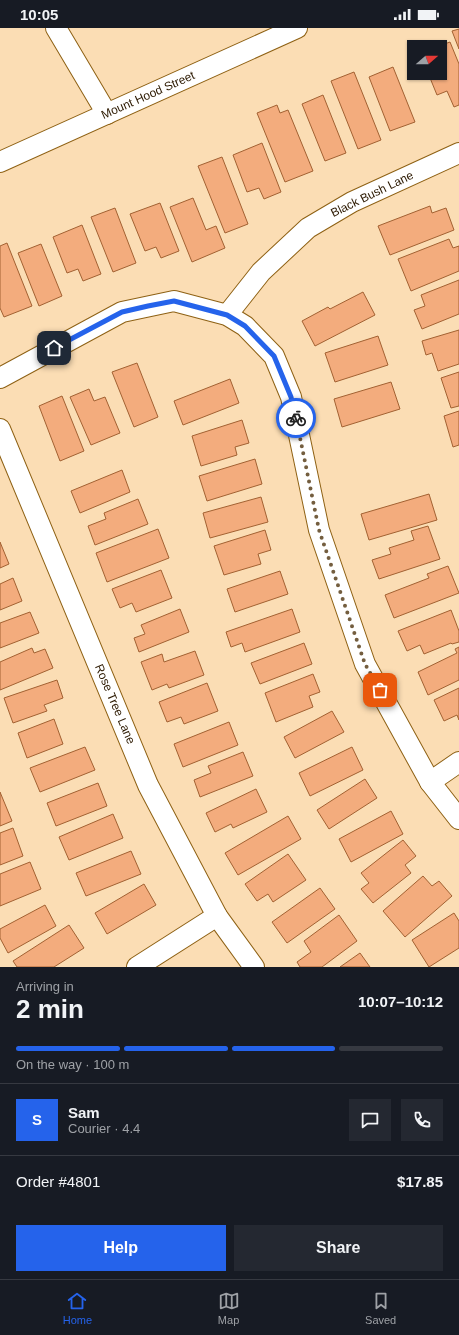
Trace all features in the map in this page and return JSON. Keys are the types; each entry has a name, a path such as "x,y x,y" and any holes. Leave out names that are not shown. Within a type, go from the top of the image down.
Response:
{"street":[{"path":"56,28 107,114"},
{"name":"Mount Hood Street","path":"0,162 297,28"},
{"name":"Black Bush Lane","path":"227,315 261,272 308,228 352,202 459,153"},
{"path":"0,378 122,312 174,301 227,315 245,326 274,356 291,397 319,530 365,664 430,782 459,819"},
{"name":"Rose Tree Lane","path":"0,429 148,786 217,916 254,967"},
{"path":"430,782 459,762"},
{"path":"137,967 217,916"}],"building":[{"path":"459,29 459,49 452,31"},
{"path":"450,42 459,64 459,105 454,107 447,91 437,95 431,80 447,80 447,43"},
{"path":"393,67 415,122 390,131 369,77"},
{"path":"354,72 381,140 358,149 331,81"},
{"path":"323,95 346,153 325,161 302,104"},
{"path":"277,105 280,113 288,110 313,171 285,182 257,113"},
{"path":"262,143 281,192 264,199 259,188 247,192 233,155"},
{"path":"222,157 248,224 225,233 198,166"},
{"path":"193,198 206,230 216,226 225,248 192,262 170,207"},
{"path":"160,203 179,251 161,258 156,247 145,251 130,214"},
{"path":"430,206 432,213 446,208 454,230 390,255 378,226"},
{"path":"115,208 136,263 113,272 91,217"},
{"path":"82,225 101,274 83,281 78,269 67,273 53,237"},
{"path":"449,239 453,248 459,246 459,271 411,291 398,259"},
{"path":"7,243 32,306 4,317 0,308 0,246"},
{"path":"41,244 62,296 39,306 18,253"},
{"path":"459,280 459,314 422,329 414,310 425,306 421,295"},
{"path":"363,292 375,315 315,346 302,321 328,307 330,309"},
{"path":"459,330 459,364 438,371 432,353 426,355 422,341"},
{"path":"378,336 388,365 335,382 325,353"},
{"path":"137,363 158,417 134,427 112,372"},
{"path":"459,372 459,406 451,408 441,378"},
{"path":"230,379 239,403 183,425 174,401"},
{"path":"391,382 400,409 342,427 334,399"},
{"path":"89,389 94,401 105,397 120,433 91,445 70,397"},
{"path":"62,396 84,451 60,461 39,406"},
{"path":"459,411 459,445 453,447 444,416"},
{"path":"242,420 249,443 235,447 237,455 201,466 192,436"},
{"path":"255,459 262,484 207,501 199,476"},
{"path":"122,470 130,492 80,513 71,491"},
{"path":"429,494 437,520 369,540 361,514"},
{"path":"261,497 268,522 210,538 203,513"},
{"path":"138,499 148,524 95,545 88,526 106,519 104,513"},
{"path":"428,526 440,559 379,579 372,560 391,554 389,548 414,540 411,531"},
{"path":"158,529 169,558 107,582 96,553"},
{"path":"265,530 271,550 258,554 261,564 224,575 214,546"},
{"path":"0,542 9,564 0,568"},
{"path":"448,566 459,593 394,618 385,595 429,578 427,574"},
{"path":"161,570 172,598 136,612 132,603 120,608 112,589"},
{"path":"280,571 288,594 235,612 227,589"},
{"path":"13,578 22,601 0,610 0,584"},
{"path":"180,609 189,632 139,652 134,638 145,634 141,625"},
{"path":"292,609 300,632 245,652 242,643 231,647 226,632"},
{"path":"451,610 459,631 459,642 451,643 424,654 420,645 407,651 398,631"},
{"path":"30,612 39,633 0,648 0,623"},
{"path":"304,643 312,664 260,684 251,663"},
{"path":"459,647 459,680 428,695 418,672 457,653 455,649"},
{"path":"32,648 34,653 45,649 53,668 0,690 0,662"},
{"path":"195,651 204,675 169,688 167,684 152,690 141,662 162,654 164,662"},
{"path":"313,674 320,692 309,696 313,707 276,722 265,693"},
{"path":"57,680 63,698 44,705 47,711 13,723 4,698"},
{"path":"207,683 218,711 184,724 181,717 167,722 159,702"},
{"path":"459,688 459,720 457,715 444,721 434,700"},
{"path":"332,711 344,732 295,758 284,737"},
{"path":"54,719 63,744 27,758 18,733"},
{"path":"229,722 238,745 183,767 174,744"},
{"path":"85,747 95,770 40,792 30,768"},
{"path":"352,747 363,770 310,796 299,773"},
{"path":"243,752 253,776 200,797 194,780 211,773 208,766"},
{"path":"365,779 377,798 329,829 317,810"},
{"path":"98,783 107,806 56,826 47,803"},
{"path":"256,789 267,812 233,828 231,824 215,832 206,813"},
{"path":"0,792 12,821 0,826"},
{"path":"391,811 403,834 351,862 339,839"},
{"path":"113,814 123,838 69,860 59,837"},
{"path":"288,816 301,839 238,875 225,853"},
{"path":"13,828 23,856 0,865 0,833"},
{"path":"403,840 416,856 405,865 411,873 373,903 361,889 369,883 361,873"},
{"path":"131,851 141,874 86,896 76,873"},
{"path":"288,854 306,880 273,902 268,894 257,901 245,884"},
{"path":"30,862 41,889 0,906 0,874"},
{"path":"423,876 432,886 439,881 452,896 405,937 383,911"},
{"path":"144,884 156,905 107,934 95,913"},
{"path":"320,888 335,909 287,943 272,922"},
{"path":"45,905 56,926 8,953 0,938 0,929"},
{"path":"454,913 459,921 459,948 429,967 412,940"},
{"path":"339,915 357,941 322,967 300,967 297,962 311,952 304,941"},
{"path":"69,925 84,948 54,967 17,967 13,961"},
{"path":"360,953 370,967 340,967"}],"way so far":[{"path":"296,418 319,530 365,664 380,690"}],"route":[{"path":"54,348 122,312 174,301 227,315 245,326 274,356 291,397 296,418"}]}
